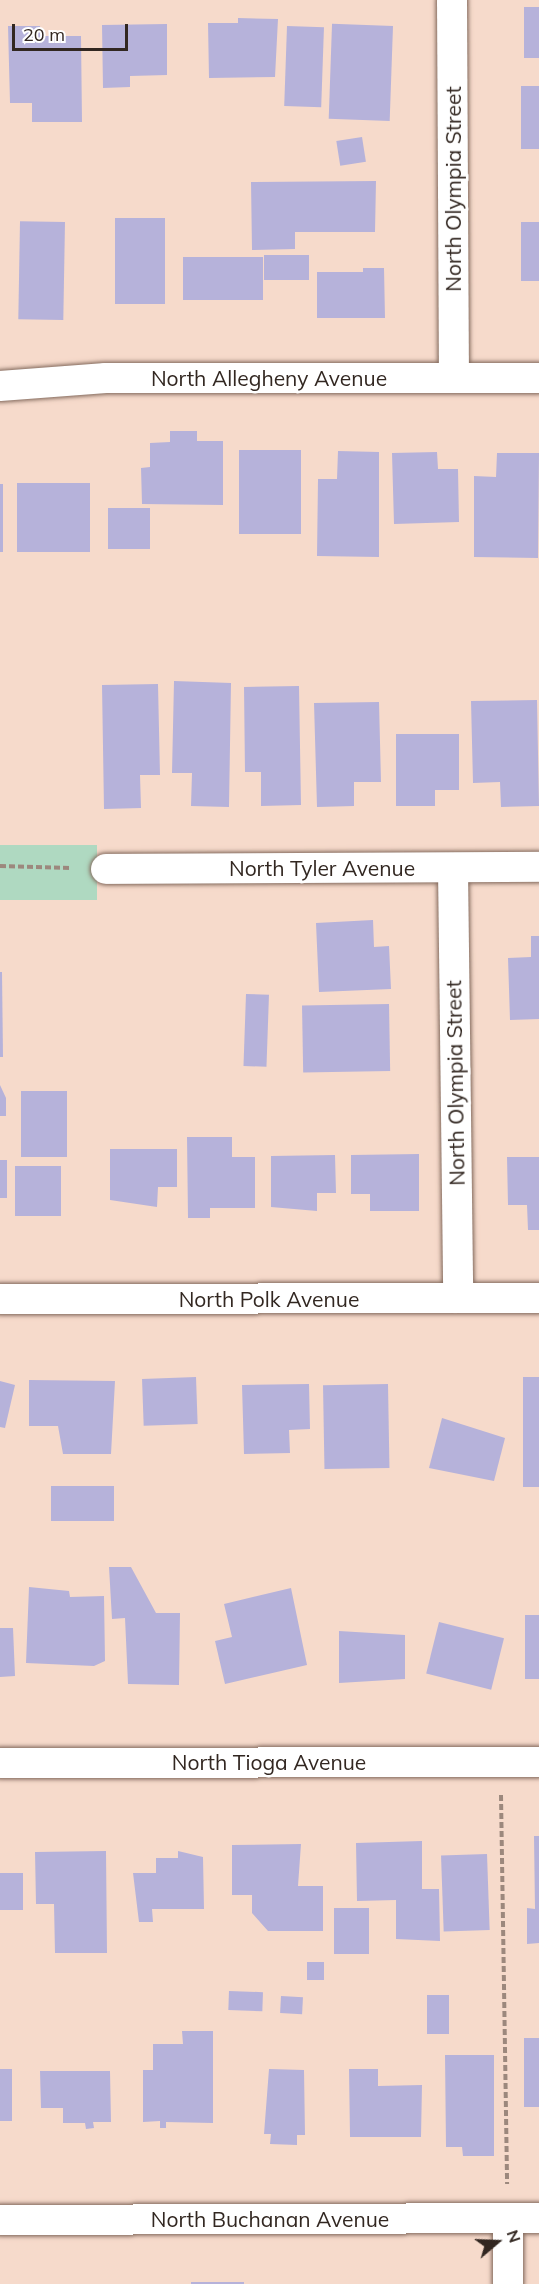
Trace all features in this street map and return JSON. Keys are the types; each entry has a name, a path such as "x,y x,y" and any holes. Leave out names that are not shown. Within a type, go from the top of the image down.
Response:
{"street":[{"name":"North Olympia Street","path":"452,0 453,378"},
{"name":"North Allegheny Avenue","path":"0,386 106,378 539,378"},
{"name":"North Tyler Avenue","path":"106,869 539,867"},
{"name":"North Olympia Street","path":"453,868 458,1298"},
{"name":"North Polk Avenue","path":"0,1299 539,1298"},
{"name":"North Tioga Avenue","path":"0,1763 539,1762"},
{"path":"508,2218 508,2284"},
{"name":"North Buchanan Avenue","path":"0,2220 539,2218"}],"path":[{"path":"0,866 106,869"},
{"path":"500,1762 508,2218"}],"green space":[{"path":"0,845 97,845 97,900 0,900"}],"building":[{"path":"524,7 539,7 539,58 524,58"},
{"path":"238,18 278,19 275,77 209,78 208,23 238,23"},
{"path":"167,24 167,75 130,76 130,87 103,88 102,25"},
{"path":"332,24 393,26 390,121 329,119"},
{"path":"8,26 40,26 41,36 81,36 82,122 32,122 32,103 10,103"},
{"path":"287,26 324,27 321,107 284,106"},
{"path":"521,86 539,86 539,149 521,149"},
{"path":"362,137 366,162 340,166 336,141"},
{"path":"376,181 375,232 295,232 295,249 252,250 251,182"},
{"path":"115,218 165,218 165,304 115,304"},
{"path":"20,221 65,222 63,320 18,319"},
{"path":"521,222 539,222 539,281 521,281"},
{"path":"264,255 309,255 309,280 264,280"},
{"path":"183,257 263,257 263,300 183,300"},
{"path":"363,268 384,268 385,318 317,318 317,272 363,272"},
{"path":"170,431 197,431 197,441 223,441 223,505 142,504 141,468 150,467 150,443 170,442"},
{"path":"239,450 301,450 301,534 239,534"},
{"path":"338,451 379,452 379,557 317,556 318,479 337,479"},
{"path":"437,452 438,469 458,469 459,522 394,524 392,453"},
{"path":"497,453 539,453 538,558 474,557 474,476 496,477"},
{"path":"17,483 90,483 90,552 17,552"},
{"path":"0,484 3,484 3,552 0,552"},
{"path":"108,508 150,508 150,549 108,549"},
{"path":"174,681 231,683 229,807 191,806 192,773 172,773"},
{"path":"158,684 160,775 140,775 141,808 104,809 102,685"},
{"path":"299,686 301,805 261,806 261,772 245,772 244,687"},
{"path":"537,700 539,806 501,807 500,782 473,783 471,701"},
{"path":"379,702 381,782 354,782 354,806 317,807 314,703"},
{"path":"396,734 459,734 459,790 435,790 435,806 396,806"},
{"path":"373,920 374,947 389,946 391,989 319,992 316,923"},
{"path":"531,936 539,936 539,1019 510,1020 508,958 531,957"},
{"path":"0,972 2,972 3,1057 0,1057"},
{"path":"246,994 269,995 266,1067 243,1066"},
{"path":"389,1004 390,1071 303,1073 302,1006"},
{"path":"0,1085 6,1098 6,1116 0,1116"},
{"path":"21,1091 67,1091 67,1157 21,1157"},
{"path":"187,1137 232,1137 232,1157 255,1157 255,1208 210,1208 210,1218 188,1218"},
{"path":"110,1149 177,1149 177,1187 158,1187 157,1207 110,1200"},
{"path":"419,1154 419,1211 370,1211 370,1194 351,1194 351,1155"},
{"path":"335,1155 336,1193 317,1193 317,1211 271,1207 271,1156"},
{"path":"507,1157 539,1157 539,1230 528,1230 527,1205 508,1205"},
{"path":"0,1160 7,1160 7,1198 0,1198"},
{"path":"15,1166 61,1166 61,1216 15,1216"},
{"path":"196,1377 198,1424 144,1426 142,1379"},
{"path":"523,1377 539,1377 539,1487 523,1487"},
{"path":"29,1380 115,1381 111,1454 63,1454 58,1426 29,1426"},
{"path":"0,1381 15,1385 5,1428 0,1427"},
{"path":"309,1384 310,1429 289,1430 290,1453 244,1454 242,1385"},
{"path":"388,1384 389,1468 324,1469 323,1385"},
{"path":"442,1418 505,1438 494,1481 429,1468"},
{"path":"51,1486 114,1486 114,1521 51,1521"},
{"path":"109,1567 131,1567 156,1613 180,1613 179,1685 128,1684 125,1618 112,1619"},
{"path":"29,1587 69,1591 70,1597 104,1596 105,1661 94,1666 26,1663"},
{"path":"291,1588 307,1665 225,1684 215,1641 232,1637 224,1604"},
{"path":"525,1615 539,1615 539,1679 525,1679"},
{"path":"439,1622 504,1638 491,1690 426,1673"},
{"path":"0,1628 13,1628 15,1676 0,1677"},
{"path":"339,1631 405,1635 405,1679 339,1683"},
{"path":"534,1836 539,1836 539,1943 527,1944 527,1908 535,1909"},
{"path":"422,1841 422,1889 439,1889 440,1941 396,1939 396,1900 357,1901 356,1843"},
{"path":"301,1844 298,1886 323,1886 323,1931 268,1931 252,1913 252,1895 232,1895 232,1845"},
{"path":"106,1851 107,1953 55,1953 54,1904 36,1904 35,1852"},
{"path":"178,1851 203,1857 204,1909 152,1909 153,1922 139,1922 133,1873 156,1873 156,1858 178,1858"},
{"path":"487,1854 490,1930 444,1932 441,1856"},
{"path":"0,1873 23,1873 23,1910 0,1910"},
{"path":"334,1908 369,1908 369,1954 334,1954"},
{"path":"307,1962 324,1962 324,1980 307,1980"},
{"path":"229,1991 263,1992 262,2011 228,2010"},
{"path":"427,1995 449,1995 449,2034 427,2034"},
{"path":"281,1996 303,1997 302,2014 280,2013"},
{"path":"182,2031 213,2031 213,2123 166,2122 166,2128 160,2128 160,2121 143,2122 143,2070 153,2070 153,2044 183,2044"},
{"path":"524,2038 539,2038 539,2107 524,2107"},
{"path":"445,2055 494,2055 494,2156 463,2156 462,2147 446,2147"},
{"path":"0,2069 12,2069 12,2121 0,2121"},
{"path":"269,2069 304,2070 305,2135 297,2135 297,2145 270,2144 271,2134 264,2134"},
{"path":"349,2069 378,2069 378,2086 422,2085 421,2137 350,2137"},
{"path":"40,2071 110,2071 111,2122 93,2122 94,2128 86,2129 85,2123 63,2123 63,2108 41,2108"},
{"path":"191,2282 244,2282 244,2284 191,2284"}]}
